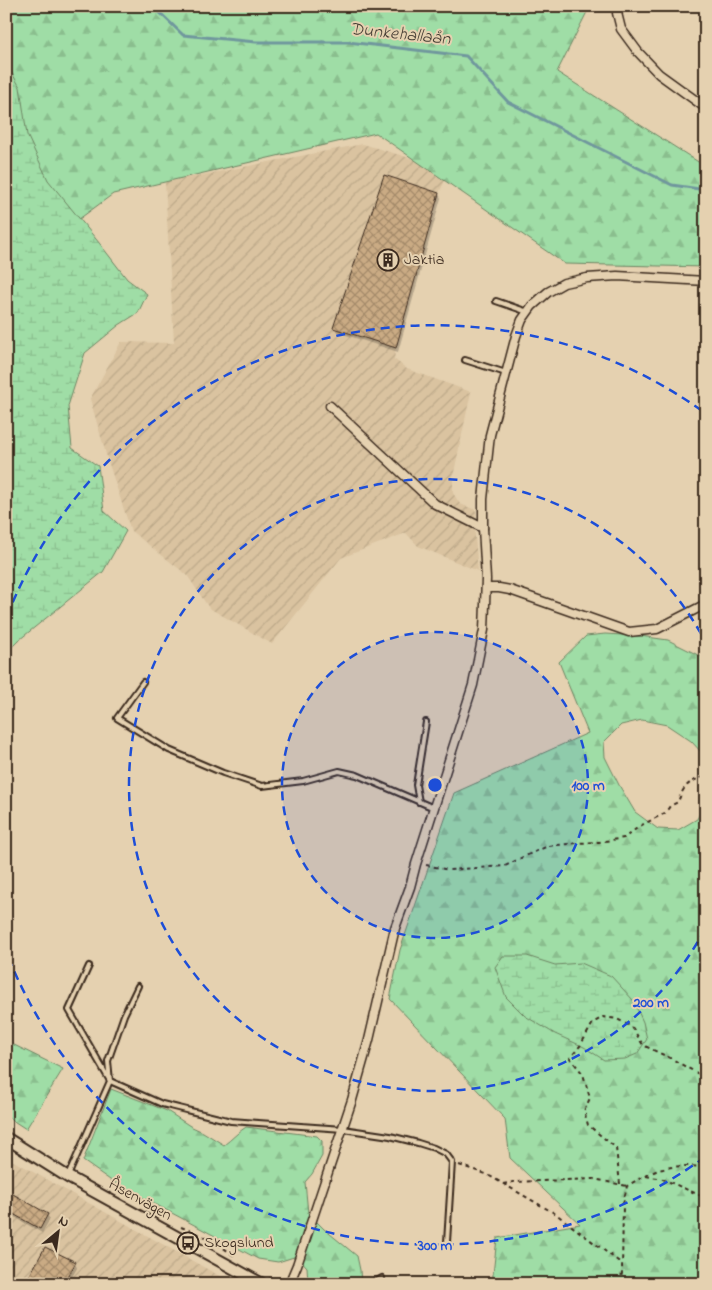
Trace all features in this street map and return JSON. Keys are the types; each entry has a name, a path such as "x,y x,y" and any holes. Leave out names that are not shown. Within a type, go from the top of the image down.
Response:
{"street":[{"path":"621,6 617,13 621,29 638,52 659,74 706,108"},
{"path":"289,1284 343,1129 369,1040 396,928 473,686 484,630 486,588 483,498 490,435 522,320 532,306 548,292 564,283 587,278 617,276 706,281"},
{"path":"330,406 435,504 483,528"},
{"path":"486,588 510,590 629,632 657,629 706,604"},
{"name":"Åsenvägen","path":"6,1138 68,1177 262,1284"}],"lane":[{"path":"496,301 528,312"},
{"path":"465,360 506,373"},
{"path":"143,682 117,718 169,750 223,773 262,786 303,781 339,771 357,775 434,808"},
{"path":"419,802 416,785 426,722"},
{"path":"89,966 69,1010 110,1081 162,1104 231,1121 343,1129 390,1136 418,1142 434,1148 446,1154 452,1162 447,1242"},
{"path":"68,1177 110,1081 108,1062 124,1015 138,986"},
{"path":"372,1284 382,1278"}],"path":[{"path":"416,864 449,870 505,866 548,846 624,838 640,826 665,813 670,806 678,802 680,793 685,786 706,776"},
{"path":"620,1184 616,1148 588,1125 584,1111 590,1098 583,1074 570,1058 594,1023 603,1017 617,1019 632,1028 643,1045 706,1078"},
{"path":"452,1162 486,1174 556,1214 622,1264"},
{"path":"620,1284 623,1204 628,1186 644,1176 664,1168 706,1167"},
{"path":"644,1176 663,1179 706,1198"},
{"path":"503,1184 594,1179 628,1186"}],"shaded area":[{"path":"363,144 450,170 439,193 394,359 407,369 471,392 453,477 453,493 460,504 476,510 475,537 478,571 418,546 406,533 341,558 272,644 209,608 187,575 131,531 90,399 121,342 174,343 165,182"},
{"path":"6,1157 8,1158 234,1284 6,1284"}],"green space":[{"path":"6,6 590,6 557,72 706,168 706,267 565,264 376,133 113,194 6,273"},
{"path":"6,63 20,87 27,135 48,180 127,279 147,294 138,313 119,325 85,353 68,406 72,448 98,466 104,511 126,531 103,572 19,640 6,653"},
{"path":"605,634 668,640 706,659 706,762 703,754 691,741 667,725 642,720 621,725 604,742 605,757 635,812 658,829 678,830 697,819 706,802 706,1284 492,1284 497,1238 580,1224 510,1158 505,1119 390,999 400,950 454,793 588,733 559,662 586,636"},
{"path":"503,956 527,956 555,965 581,963 611,976 633,1000 643,1022 647,1039 637,1054 625,1059 604,1060 584,1047 555,1034 525,1016 506,997 495,967"},
{"path":"6,1041 63,1069 26,1129 6,1116"},
{"path":"111,1089 167,1111 224,1145 246,1127 317,1136 322,1141 322,1156 305,1182 308,1213 357,1256 361,1284 310,1284 308,1283 307,1267 297,1256 278,1262 258,1259 110,1180 83,1161"}],"building":[{"name":"Jaktia","path":"384,175 439,193 396,348 333,328"},
{"path":"6,1190 48,1214 40,1229 6,1210"},
{"path":"45,1247 76,1262 64,1284 25,1284"}],"waterway":[{"name":"Dunkehallaån","path":"153,6 183,35 256,42 348,42 466,56 508,102 672,185 706,190"}],"place":[{"name":"Jaktia","path":"388,260"},
{"name":"Skogslund","path":"188,1243"}]}
